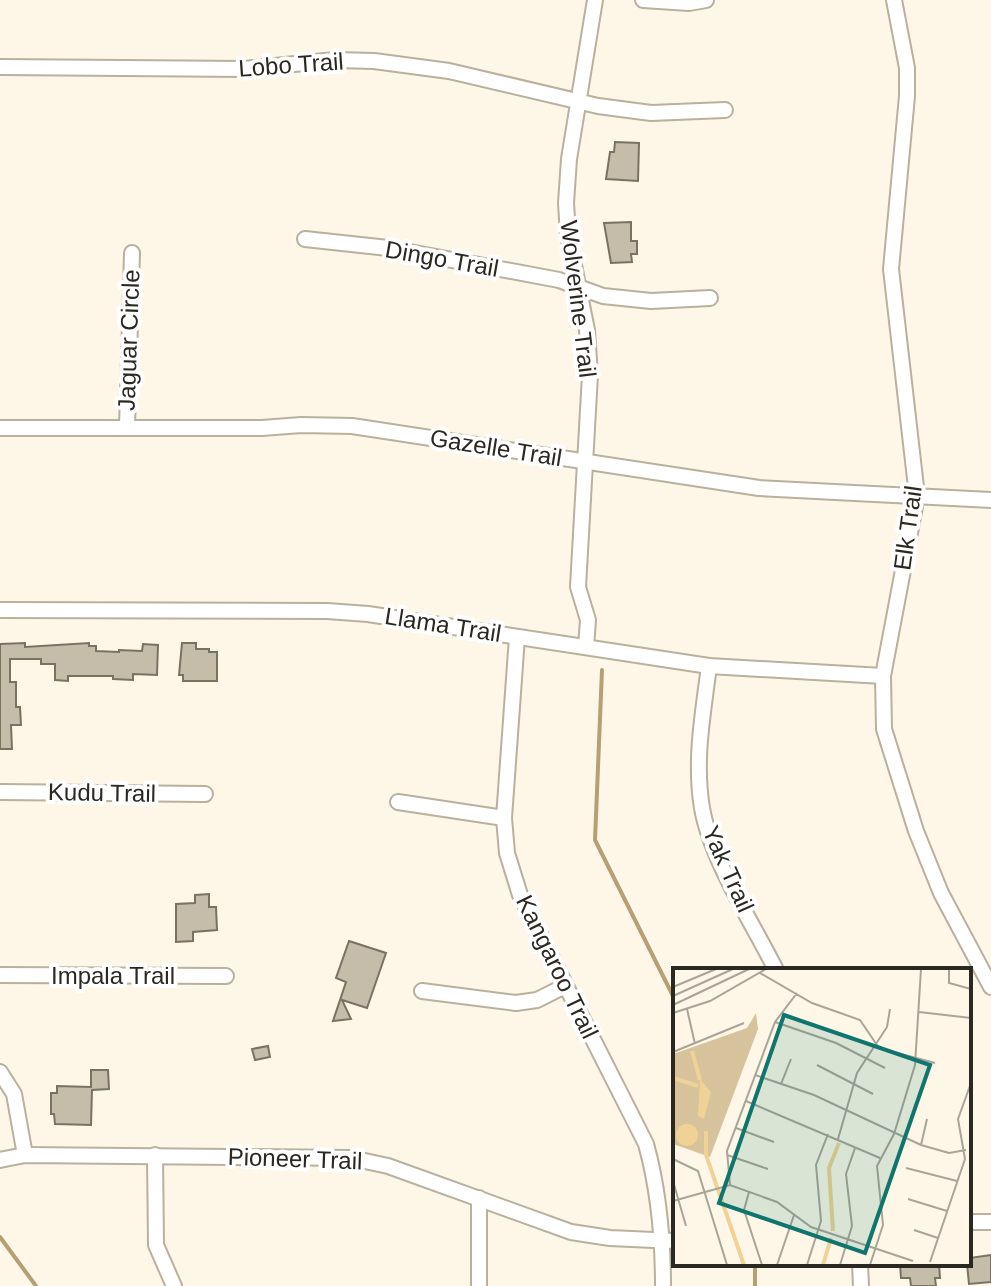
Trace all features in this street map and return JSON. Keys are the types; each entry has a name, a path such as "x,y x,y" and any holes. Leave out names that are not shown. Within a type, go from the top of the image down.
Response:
{"street":[{"name":"Wolverine Trail","path":"586,647 588,620 578,587 590,375 587,330 568,235 566,203 569,159 595,0"},
{"path":"643,0 689,3 706,0"},
{"name":"Elk Trail","path":"894,0 907,68 907,96 891,269 917,496 883,676 884,729 916,831 941,893 991,987"},
{"name":"Lobo Trail","path":"0,67 244,69 335,60 374,61 449,71 598,106 651,113 725,110"},
{"name":"Dingo Trail","path":"305,239 388,248 559,280 603,296 651,301 710,298"},
{"name":"Jaguar Circle","path":"127,427 132,253"},
{"name":"Gazelle Trail","path":"0,428 352,426 759,488 991,500"},
{"name":"Llama Trail","path":"0,610 327,611 368,614 709,666 883,676"},
{"name":"Kangaroo Trail","path":"517,637 504,818 507,853 520,895 646,1144 669,1240 663,1286"},
{"name":"Yak Trail","path":"709,666 698,749 702,809 712,841 775,968"},
{"name":"Kudu Trail","path":"0,792 205,794"},
{"path":"398,802 504,818"},
{"name":"Impala Trail","path":"0,975 226,976"},
{"path":"422,991 516,1003 537,1000 565,986"},
{"path":"0,1072 14,1094 25,1155"},
{"name":"Pioneer Trail","path":"0,1160 25,1155 351,1158 388,1166 571,1232 610,1238 669,1240"},
{"path":"155,1155 156,1245 174,1286"},
{"path":"479,1198 479,1286"},
{"path":"860,1266 861,1286"}],"building":[{"path":"615,142 639,143 638,181 606,179 610,152 614,152"},
{"path":"631,222 631,241 637,241 637,254 631,254 632,262 611,263 604,223"},
{"path":"25,643 25,647 89,643 89,646 96,646 96,651 119,652 142,651 143,644 158,645 157,675 133,674 133,680 113,679 113,676 68,676 68,681 55,680 55,664 41,664 41,659 10,659 10,682 16,682 16,707 20,707 21,725 11,725 12,749 0,749 0,644"},
{"path":"182,643 196,643 196,649 217,652 217,681 183,681 183,675 179,675"},
{"path":"209,894 209,907 216,907 217,930 193,932 193,941 176,942 176,904 195,903 195,895"},
{"path":"349,941 386,953 367,1008 342,1000 351,1019 333,1021 346,982 336,978"},
{"path":"268,1046 270,1057 255,1060 252,1049"},
{"path":"91,1070 108,1070 109,1089 92,1090 91,1125 55,1124 54,1114 51,1114 51,1093 57,1093 57,1086 91,1087"},
{"path":"991,1255 991,1282 969,1284 967,1266 971,1266 971,1258"},
{"path":"900,1266 939,1266 940,1278 935,1278 936,1286 911,1286 910,1278 901,1278"}],"waterway":[{"path":"602,670 595,840 673,996"},
{"path":"0,1237 36,1286"},
{"path":"755,1266 755,1286"}]}
